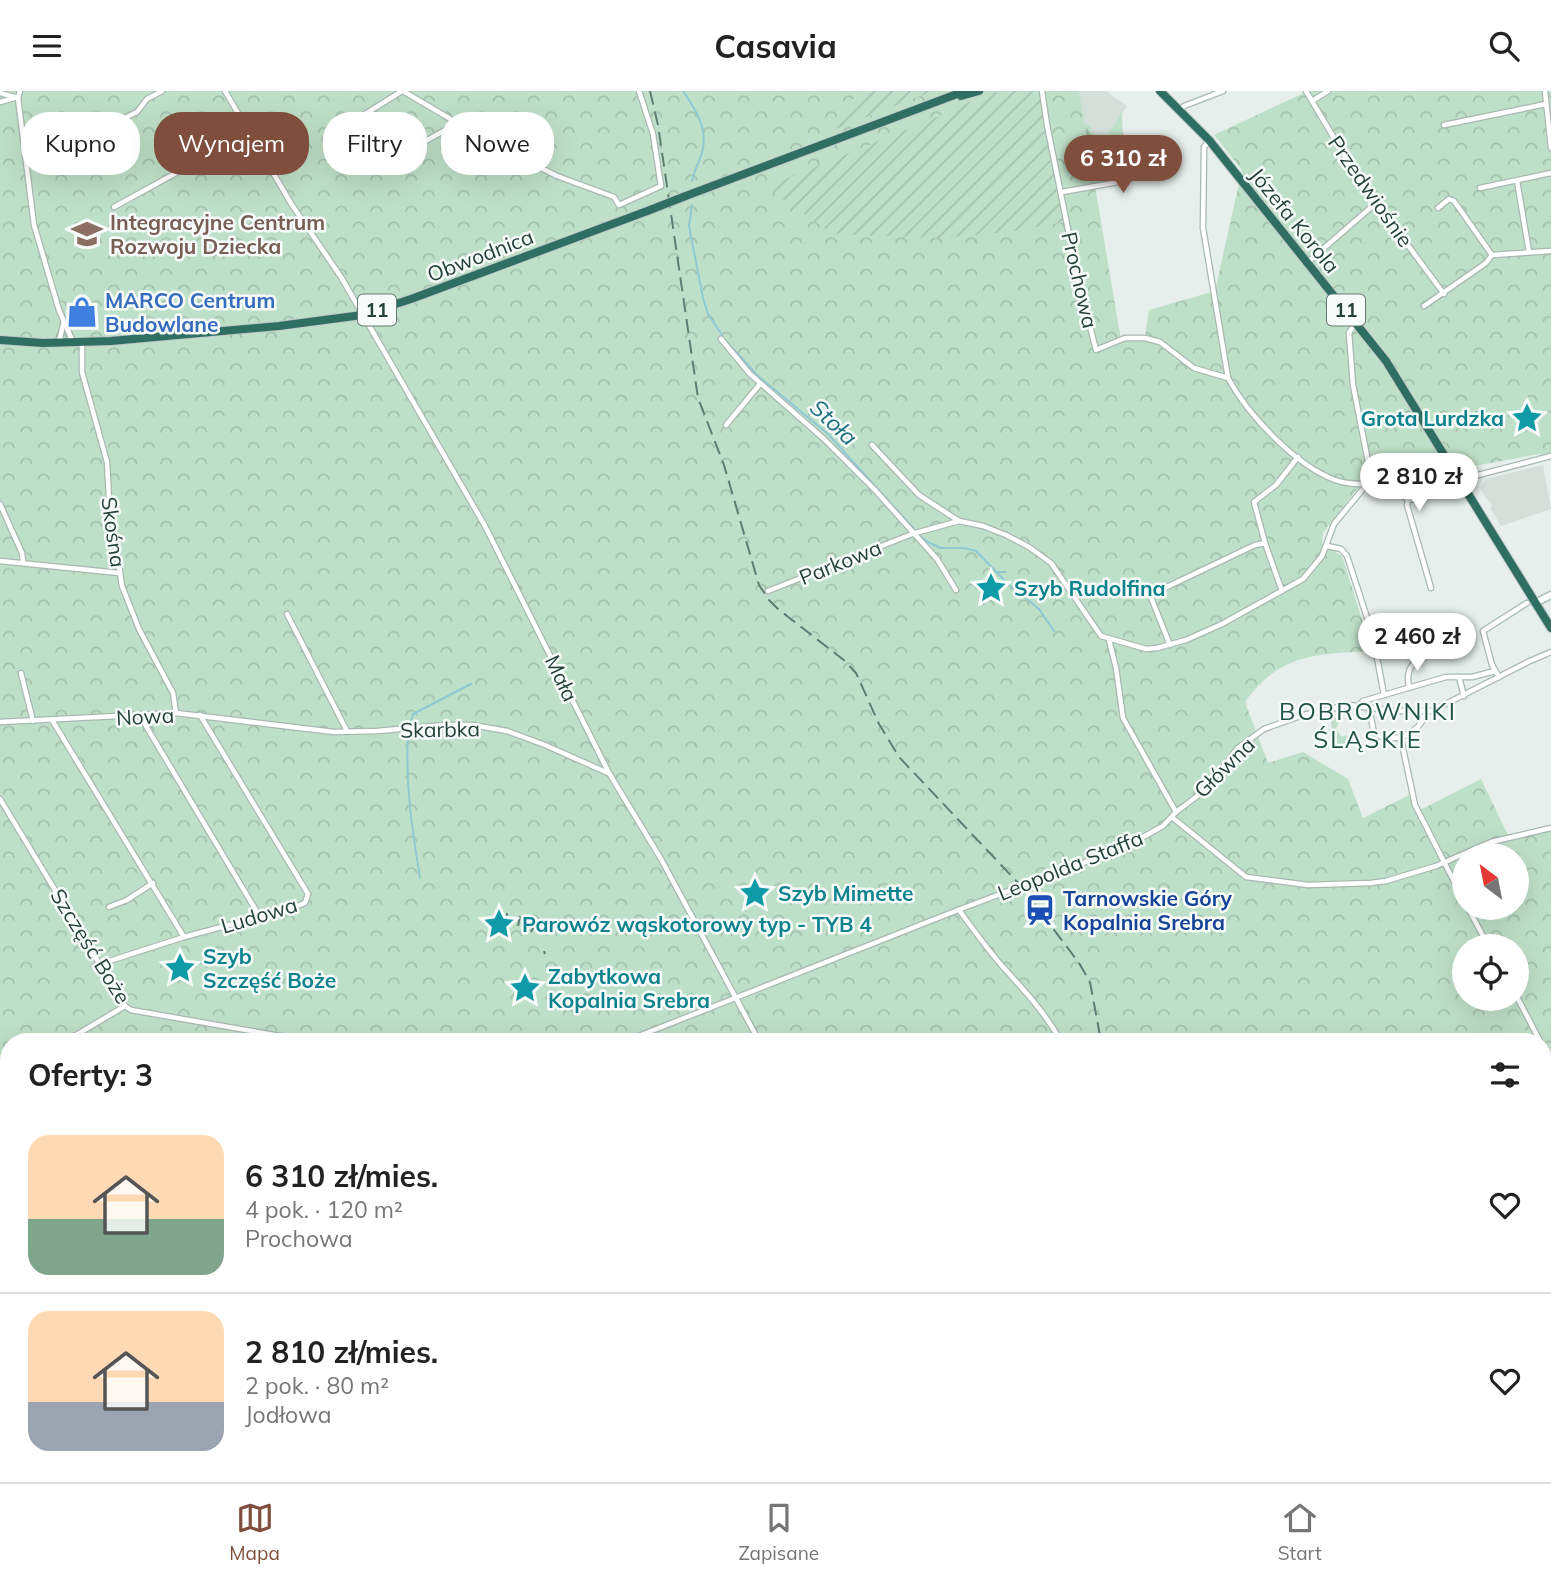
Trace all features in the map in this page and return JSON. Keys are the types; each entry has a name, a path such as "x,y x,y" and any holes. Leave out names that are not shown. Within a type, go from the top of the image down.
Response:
{"highway":[{"name":"Obwodnica","path":"0,340 78,342 279,326 362,314 411,299 965,91"},
{"name":"Obwodnica","path":"935,104 979,91"},
{"name":"Józefa Korola","path":"1150,91 1161,93 1209,140 1356,323 1386,361 1460,480"},
{"name":"11","path":"1460,480 1531,603 1551,628"}],"street":[{"path":"18,98 20,91"},
{"path":"137,112 147,99 162,91"},
{"name":"Mała","path":"225,91 237,112"},
{"path":"370,112 405,91 441,114"},
{"path":"554,174 614,197 619,205 660,186 653,134 639,91"},
{"name":"Prochowa","path":"1042,91 1078,279 1096,350 1125,338 1145,338 1160,342 1194,368 1228,378"},
{"path":"1180,110 1223,91"},
{"name":"Przedwiośnie","path":"1306,91 1356,175 1442,291"},
{"path":"1312,101 1328,91"},
{"path":"1545,91 1551,148"},
{"path":"0,93 18,98"},
{"path":"0,102 18,98"},
{"name":"Skośna","path":"18,98 34,225 64,320 78,342 82,372 107,462 109,498 124,593 139,629 173,694 176,713"},
{"path":"1444,125 1546,104"},
{"path":"1209,140 1204,147 1203,228 1228,378 1236,394 1268,433 1325,475 1348,484 1378,483 1408,499 1424,498 1460,480 1551,456"},
{"path":"1062,192 1124,181 1127,175 1126,144"},
{"path":"1480,188 1551,173"},
{"path":"114,207 172,175"},
{"name":"Mała","path":"274,175 341,277 485,526 609,773 661,859 755,1033"},
{"path":"1517,181 1529,252"},
{"path":"1438,208 1449,199 1454,201 1492,255"},
{"path":"1308,263 1376,203"},
{"path":"1423,306 1486,263 1492,255 1551,251"},
{"path":"59,342 64,320"},
{"path":"1356,323 1349,333 1353,384 1370,483"},
{"name":"Parkowa","path":"721,339 738,362 760,384 824,439 875,490 937,559 956,590"},
{"path":"726,425 760,384"},
{"path":"872,445 919,495 959,521 1006,535 1051,563 1101,636 1146,649 1186,641 1303,579 1322,556 1334,524 1370,483"},
{"path":"1282,591 1254,502 1276,485 1298,457"},
{"path":"1348,484 1356,497"},
{"path":"1408,499 1407,505 1431,588"},
{"path":"0,504 22,553 23,562"},
{"name":"Parkowa","path":"768,591 912,534 959,521"},
{"path":"1170,645 1150,595 1255,545 1265,543"},
{"path":"1327,546 1341,549 1347,556 1373,636 1384,695"},
{"path":"0,561 120,573"},
{"path":"1499,677 1483,631 1531,603 1551,595"},
{"path":"287,614 347,731"},
{"path":"1409,688 1407,673 1410,667 1437,648 1425,618"},
{"path":"1109,640 1123,718 1176,812"},
{"name":"Główna","path":"1176,812 1205,791 1238,748 1256,734 1324,710 1359,706 1426,712 1551,652"},
{"path":"1359,706 1363,701 1446,677 1472,677 1495,671"},
{"path":"21,673 33,721"},
{"path":"1459,677 1464,696"},
{"path":"1369,708 1374,733 1390,739 1401,739 1418,726 1426,712"},
{"name":"Nowa","path":"0,722 176,713 200,715 252,800"},
{"name":"Skarbka","path":"200,715 311,730 377,731 472,725 507,731 609,773"},
{"path":"140,716 260,917"},
{"path":"52,720 184,937"},
{"path":"1401,739 1415,805 1452,879"},
{"name":"Szczęść Boże","path":"0,799 125,1006 131,1010 263,1033"},
{"name":"Ludowa","path":"100,964 305,903 308,894 252,800"},
{"name":"Leopolda Staffa","path":"736,998 1125,847 1164,827 1176,812"},
{"path":"1173,818 1239,873 1255,880 1308,885 1371,883 1403,877 1491,842 1551,828"},
{"path":"109,907 153,883"},
{"path":"958,910 1002,966 1035,1001 1056,1033"},
{"path":"646,1033 736,998"},
{"path":"80,1033 125,1006"},
{"path":"1524,1011 1536,1033"}],"shaded area":[{"path":"1044,91 1109,91 1108,93 1127,106 1105,141 1074,125"},
{"path":"1543,465 1551,509 1501,526 1480,489 1486,479"}],"green space":[{"path":"0,91 1079,91 1121,340 1145,335 1149,310 1215,291 1242,170 1214,135 1308,91 1551,91 1551,456 1539,454 1458,469 1450,484 1415,499 1368,475 1323,533 1322,543 1342,556 1372,651 1334,653 1301,659 1286,665 1258,686 1245,702 1268,763 1303,752 1348,779 1363,818 1409,795 1416,812 1481,779 1508,835 1551,829 1551,1033 0,1033"},
{"path":"865,91 933,91 833,130 831,124 853,99"},
{"path":"1001,91 1039,91 1065,222 1008,232 938,238 833,234 765,187 983,96"},
{"path":"1122,112 1124,177 1120,181 1069,189 1074,125 1085,123 1090,126 1092,132 1105,140"},
{"path":"1329,713 1333,713 1339,723 1336,728 1341,737 1347,735 1349,744 1337,749 1329,730 1332,728"}],"waterway":[{"name":"Stoła","path":"683,91 696,111 704,140 692,181"},
{"name":"Stoła","path":"692,205 689,226 703,298 708,314 722,335"},
{"name":"Stoła","path":"727,342 758,376 828,434 914,529"},
{"name":"Stoła","path":"920,536 940,548 976,551 1007,583 1039,609 1054,631"},
{"name":"Stoła","path":"997,572 1006,572"},
{"path":"410,726 413,714 471,684"},
{"path":"408,733 408,787 420,878"}],"railway":[{"path":"650,91 658,125 698,398 724,465 759,585 778,609 845,661 856,673 879,724 899,757 1021,886 1079,963 1090,982 1100,1033"},
{"path":"506,926 507,913"},
{"path":"518,926 520,916"},
{"path":"531,932 535,924"}],"place":[{"name":"Integracyjne Centrum Rozwoju Dziecka","path":"87,234"},
{"name":"MARCO Centrum Budowlane","path":"82,312"},
{"name":"Grota Lurdzka","path":"1527,418"},
{"name":"Szyb Rudolfina","path":"991,588"},
{"name":"Szyb Mimette","path":"755,893"},
{"name":"Tarnowskie Góry Kopalnia Srebra","path":"1040,910"},
{"name":"Parowóz wąskotorowy typ - TYB 4","path":"499,924"},
{"name":"Szyb Szczęść Boże","path":"180,968"},
{"name":"Zabytkowa Kopalnia Srebra","path":"525,988"}],"district":[{"name":"BOBROWNIKI ŚLĄSKIE","path":"1368,725"}]}
